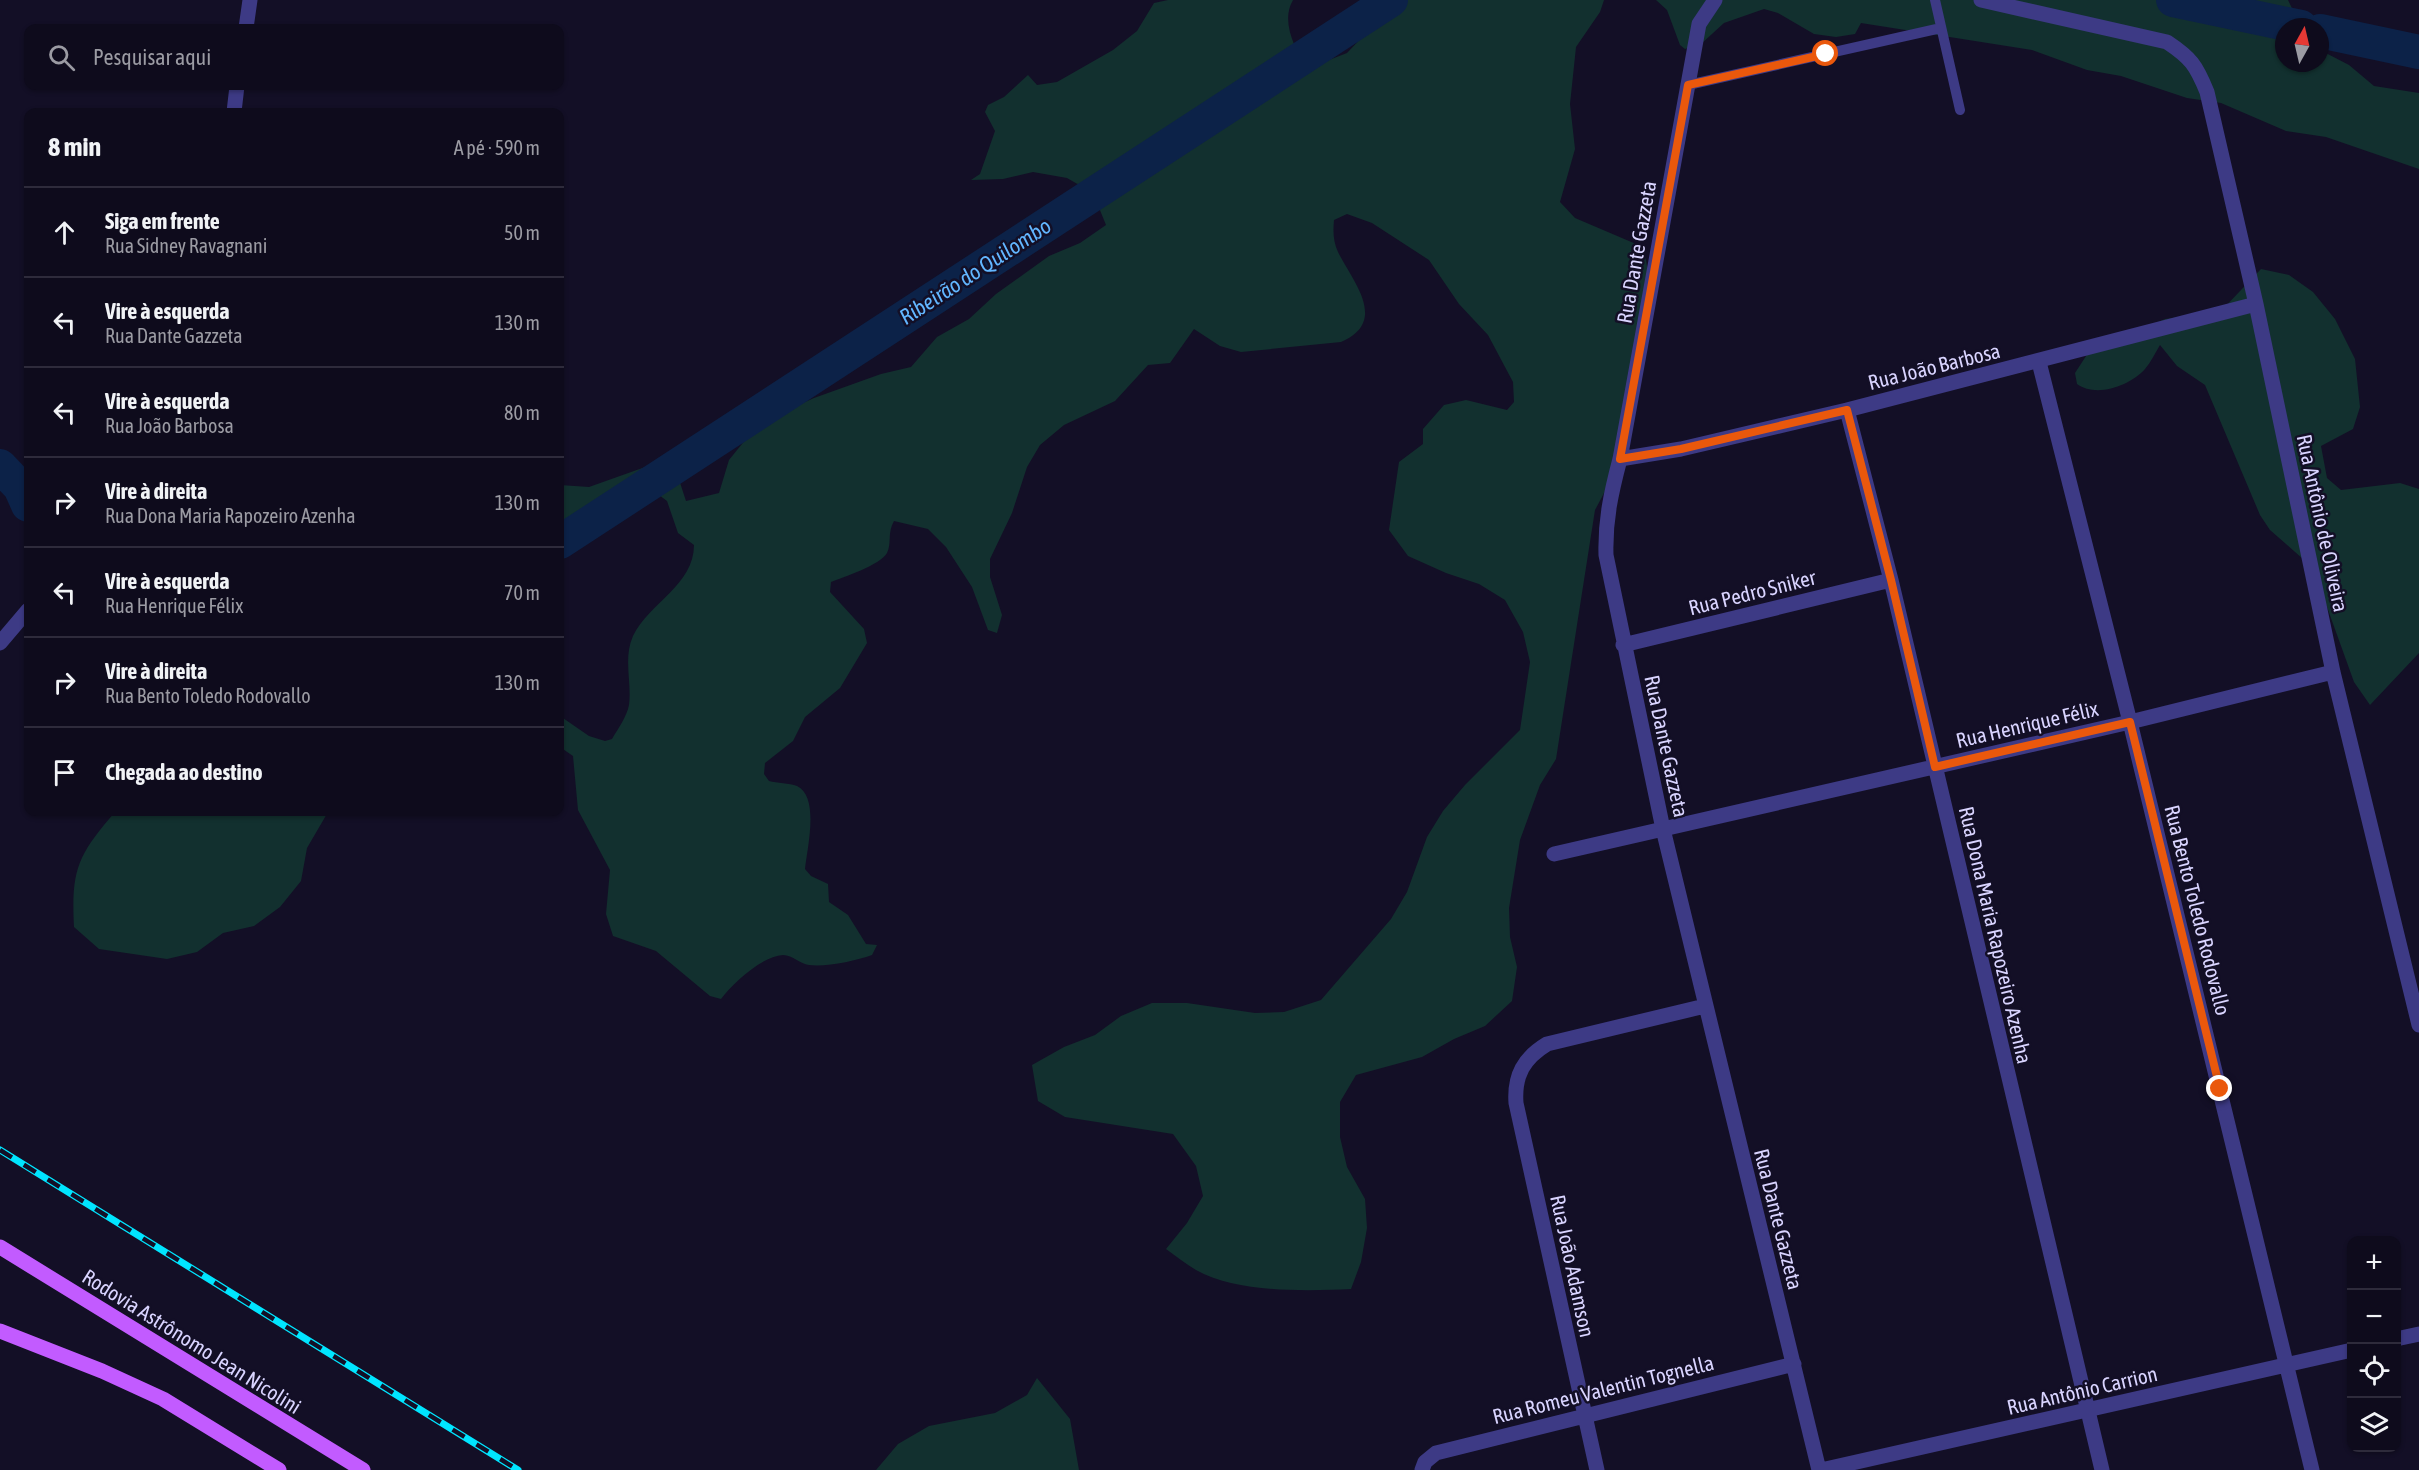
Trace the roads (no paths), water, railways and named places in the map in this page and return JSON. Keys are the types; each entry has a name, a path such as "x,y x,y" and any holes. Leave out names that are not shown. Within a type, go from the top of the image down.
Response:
{"main road":[{"name":"Rodovia Astrônomo Jean Nicolini","path":"0,1247 363,1470"},
{"path":"0,1331 102,1371 163,1399 279,1470"}],"street":[{"path":"247,24 250,0"},
{"name":"Rua Dante Gazzeta","path":"1715,0 1699,24 1620,459 1611,495 1606,555 1663,829 1820,1470"},
{"name":"Rua Antônio de Oliveira","path":"1982,0 2167,42 2184,53 2198,68 2207,92 2256,304 2333,672 2419,1025"},
{"path":"234,108 237,90"},
{"name":"Rua João Barbosa","path":"1620,459 1681,449 1847,410 2256,304"},
{"name":"Rua Bento Toledo Rodovallo","path":"2038,362 2130,722 2312,1470"},
{"name":"Rua Dona Maria Rapozeiro Azenha","path":"1847,410 1891,580 2102,1470"},
{"name":"Rua Pedro Sniker","path":"1623,645 1891,580"},
{"path":"0,643 24,615"},
{"name":"Rua Henrique Félix","path":"1554,854 2130,722 2333,672"},
{"name":"Rua João Adamson","path":"1597,1470 1516,1103 1515,1086 1519,1071 1534,1052 1547,1044 1705,1006"},
{"path":"2401,1338 2419,1334"},
{"name":"Rua Antônio Carrion","path":"1820,1470 2347,1351"},
{"name":"Rua Romeu Valentin Tognella","path":"1424,1466 1436,1453 1794,1364"}],"lane":[{"path":"1935,0 1960,110"},
{"path":"1688,85 1941,28"}],"waterway":[{"name":"Ribeirão do Quilombo","path":"564,539 1391,0"},
{"name":"Ribeirão do Quilombo","path":"2173,0 2275,22"},
{"name":"Ribeirão do Quilombo","path":"2329,33 2419,52"},
{"name":"Ribeirão do Quilombo","path":"0,466 20,487 24,496"}],"railway":[{"path":"0,1150 518,1470"}]}
